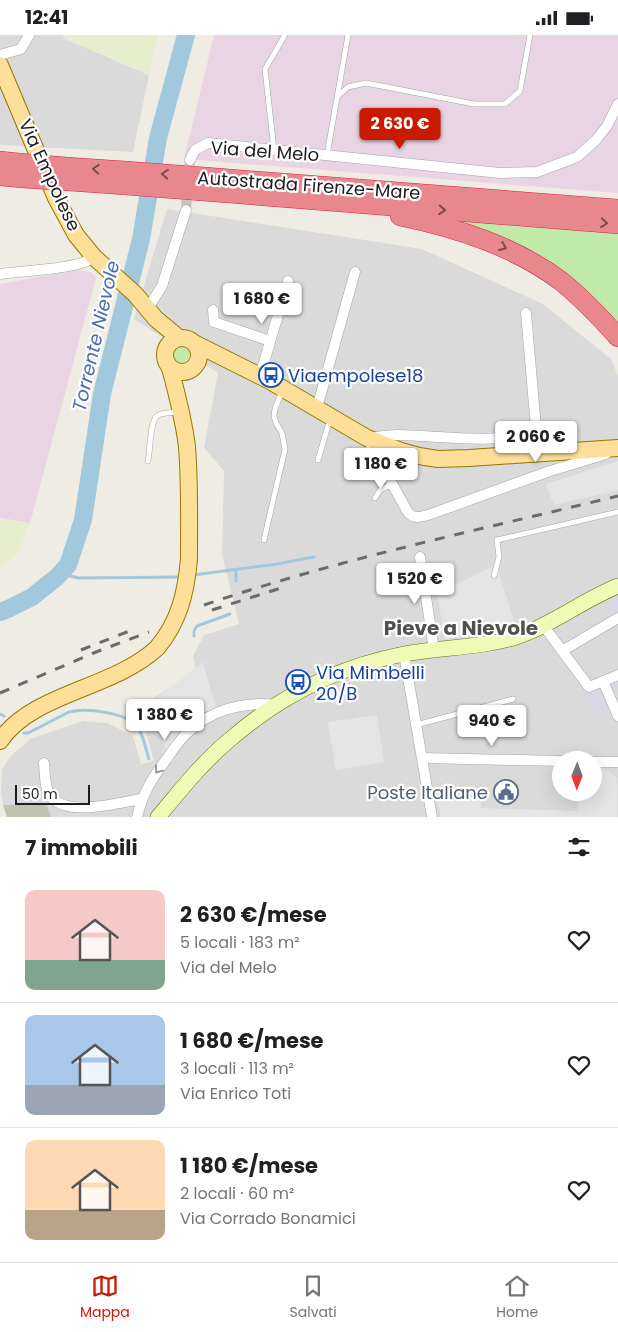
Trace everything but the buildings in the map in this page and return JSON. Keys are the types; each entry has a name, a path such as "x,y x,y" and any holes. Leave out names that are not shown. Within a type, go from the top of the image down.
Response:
{"highway":[{"name":"Autostrada Firenze-Mare","path":"0,161 20,170 68,174 204,184 456,196 618,209"},
{"name":"Autostrada Firenze-Mare","path":"0,176 20,170"},
{"name":"Autostrada Firenze-Mare","path":"204,184 285,198 618,224"},
{"path":"456,196 546,196 618,201"},
{"path":"285,198 336,209 408,217 461,232 505,248 562,282 591,307 618,337"}],"main road":[{"name":"Via Empolese","path":"0,65 62,211 76,235 94,257 179,338 190,339 195,357"},
{"name":"Via Empolese","path":"152,313 166,348 165,359 170,368 180,372 195,357 219,357 283,388 367,438 402,451 438,459 618,449"},
{"path":"166,348 173,340 179,338"},
{"path":"180,406 195,357"},
{"path":"0,741 11,727 28,714 141,662 157,648 177,618 185,590 189,527 186,445 180,406 170,368"},
{"path":"158,817 194,773 226,742 275,705 318,681 340,671 404,654 510,638 543,625 588,599 618,586"}],"street":[{"path":"0,55 21,49 29,35"},
{"name":"Via del Melo","path":"190,160 195,150 208,143 500,173 536,172 577,157 596,140 607,126 618,104"},
{"path":"152,313 186,210"},
{"path":"0,273 58,267 89,261 94,257"},
{"path":"324,412 355,272"},
{"path":"260,376 288,281"},
{"path":"213,311 214,322 270,341"},
{"path":"526,313 536,428 534,433 471,438 395,435 367,438 408,514 416,517 431,514 618,449"},
{"path":"581,462 594,449"},
{"path":"420,557 434,650"},
{"path":"562,651 618,618"},
{"path":"543,625 589,687 618,675"},
{"path":"404,654 432,817"},
{"path":"603,681 617,713"},
{"path":"137,817 141,799 154,776 186,733 200,722 218,712 251,704 275,705"},
{"path":"422,758 552,761"},
{"path":"602,762 618,763"},
{"path":"44,763 47,787 51,797 60,804 80,809 141,799"}],"lane":[{"path":"274,150 265,69 285,35"},
{"path":"327,155 348,35"},
{"path":"338,96 348,87 366,83 474,104 505,104 520,91 530,35"},
{"path":"264,540 284,449 282,433 274,416 283,388"},
{"path":"148,461 153,423 157,416 180,406"},
{"path":"318,461 324,412"},
{"path":"375,498 380,490 392,484"},
{"path":"494,576 499,557 497,540 618,512"},
{"path":"416,725 513,699"}],"shaded area":[{"path":"0,35 64,35 63,38 149,75 133,152 0,145"},
{"path":"64,35 158,35 149,75 63,38"},
{"path":"214,35 618,35 618,193 184,159"},
{"path":"167,209 422,249 543,304 612,360 618,376 618,817 51,817 47,805 3,805 1,791 2,770 10,757 30,739 83,721 107,723 133,736 141,764 154,761 145,728 134,717 140,706 152,700 196,669 193,656 204,635 239,624 222,554 224,471 204,448 218,373 134,319"},
{"path":"77,270 91,272 96,278 30,523 0,518 0,284"},
{"path":"618,461 618,490 554,505 546,484"},
{"path":"0,518 30,523 18,553 0,568"},
{"path":"495,565 497,566 516,628 445,639 437,594"},
{"path":"618,591 618,615 614,617 603,597"},
{"path":"203,662 216,709 205,712 167,754 156,720 150,710 150,703"},
{"path":"618,672 618,689 611,692 618,709 594,716 582,683"},
{"path":"377,715 384,762 336,770 328,722"},
{"path":"602,771 608,771 617,778 617,817 441,817 437,797 481,797 481,808 577,811 578,801 602,801"},
{"path":"3,805 47,805 51,817 7,817"}],"green space":[{"path":"453,220 618,232 618,326"},
{"path":"181,347 187,349 189,355 187,361 181,363 175,361 173,355 175,349"}],"waterway":[{"name":"Torrente Nievole","path":"0,612 32,597 57,577 68,565 83,520 102,394 141,239 158,138 186,35"},
{"path":"193,575 314,557"},
{"path":"236,570 236,581"},
{"path":"60,574 79,578 181,577"},
{"path":"194,636 197,626 230,614"},
{"path":"24,733 28,733 69,712 96,711 117,715 134,723 139,729 149,759"},
{"path":"0,714 4,716"}],"tunnel":[{"path":"186,210 190,160"}],"railway":[{"path":"204,605 358,559 618,496"},
{"path":"212,610 284,587"},
{"path":"81,650 132,630"},
{"path":"0,693 96,652 149,632"}],"place":[{"name":"Viaempolese18","path":"271,375"},
{"name":"Via Mimbelli 20/B","path":"298,682"},
{"name":"Poste Italiane","path":"506,792"}],"district":[{"name":"Pieve a Nievole","path":"461,628"}]}
